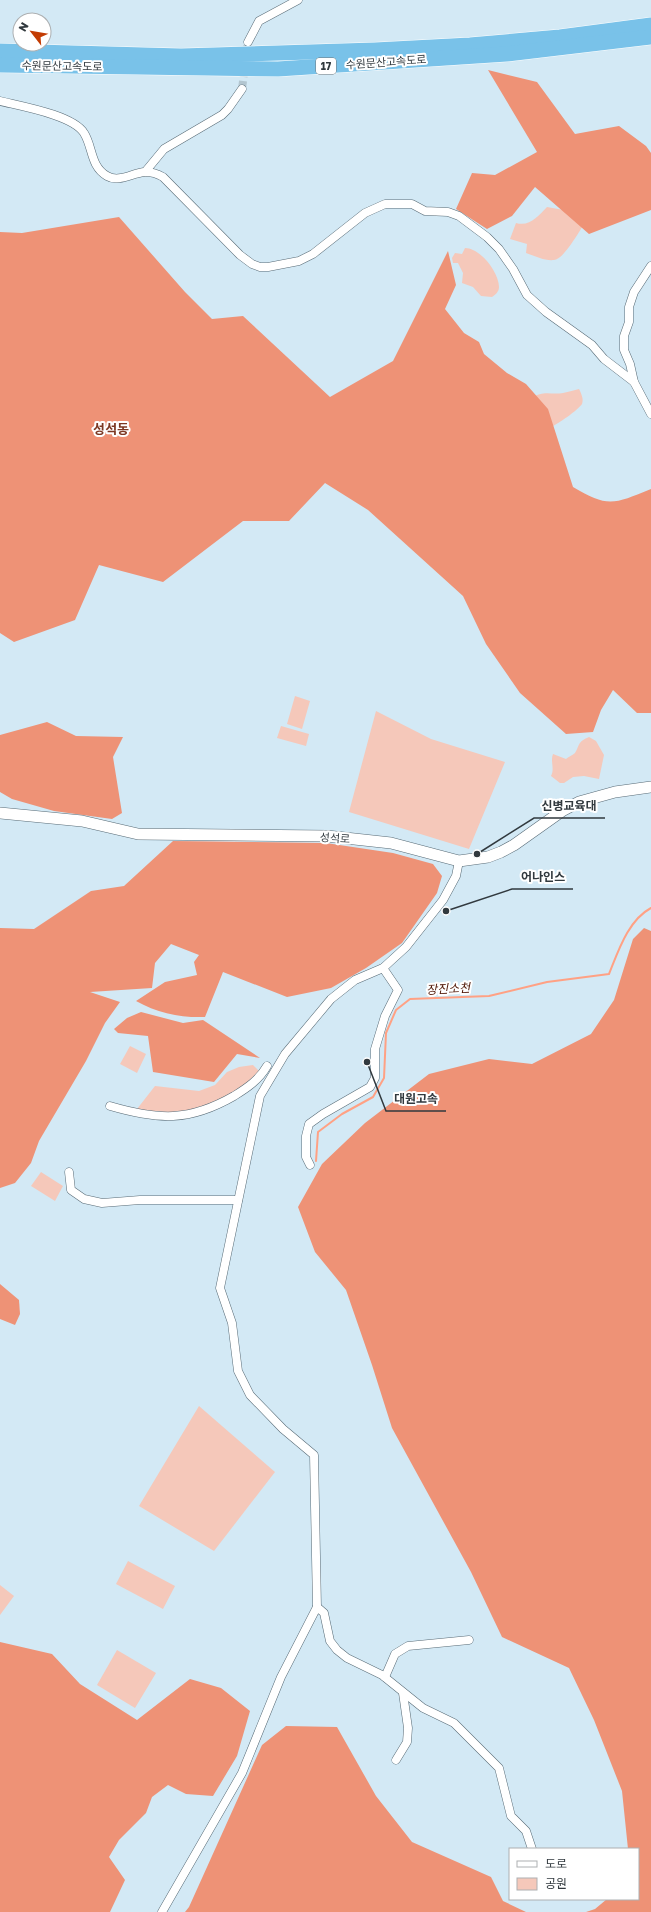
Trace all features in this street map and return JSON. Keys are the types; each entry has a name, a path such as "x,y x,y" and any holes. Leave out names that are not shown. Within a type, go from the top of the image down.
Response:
{"highway":[{"name":"수원문산고속도로","path":"0,51 180,56 375,50 470,45 560,37 651,25"},
{"name":"수원문산고속도로","path":"0,65 278,69 506,54 651,37"}],"street":[{"path":"248,42 259,21 298,0"},
{"path":"145,172 169,146 222,115 242,89"},
{"path":"0,101 65,119 80,128 85,134 92,156 98,168 105,175 116,178 145,172 163,177 240,255 252,264 260,267 268,267 298,261 313,254 365,213 385,204 412,204 425,210 448,212 459,216 483,233 499,249 513,269 527,295 546,312 588,342 604,359 634,382"},
{"path":"651,266 634,292 629,307 630,322 624,336 624,350 630,364 634,382 651,414"},
{"name":"성석로","path":"0,813 82,821 138,834 327,836 383,842 459,861 488,856 514,845 545,822 579,802 615,792 651,787"},
{"path":"162,1912 242,1773 281,1677 318,1608 314,1455 283,1429 250,1395 238,1371 232,1323 220,1288 260,1096 285,1054 331,999 355,980 383,968 406,947 443,900 456,876 459,861"},
{"path":"310,1165 306,1157 306,1136 310,1124 322,1114 370,1087 375,1078 375,1049 385,1016 398,990 383,968"},
{"path":"110,1106 142,1115 167,1117 195,1113 222,1102 247,1088 262,1074 267,1066"},
{"path":"69,1172 71,1190 84,1199 102,1203 140,1200 238,1200"},
{"path":"318,1608 324,1613 330,1641 337,1650 347,1658 384,1677 423,1708 454,1723 499,1768 511,1816 526,1831 532,1848"},
{"path":"384,1677 396,1654 408,1646 469,1640"},
{"path":"396,1760 407,1742 408,1728 403,1692"}],"green space":[{"path":"547,207 569,211 584,224 562,256 554,260 543,259 526,253 527,244 510,239 516,223 521,224 530,222"},
{"path":"465,248 471,249 482,256 488,262 496,275 499,289 492,297 481,296 473,287 462,283 463,273 458,263 453,263 452,258 455,253 462,254"},
{"path":"579,389 583,402 582,404 568,417 551,427 532,398 540,394 563,393"},
{"path":"295,696 310,701 302,729 287,724"},
{"path":"376,711 431,739 505,762 469,849 349,812"},
{"path":"281,726 309,734 306,746 277,738"},
{"path":"589,737 596,741 604,755 599,779 584,776 573,777 564,783 560,783 551,776 553,771 553,754 566,759 575,753 581,742"},
{"path":"130,1046 146,1054 137,1073 120,1064"},
{"path":"253,1065 262,1074 236,1094 216,1104 183,1112 161,1112 137,1109 155,1086 199,1091 215,1085 227,1072 239,1067"},
{"path":"41,1172 63,1186 55,1201 31,1186"},
{"path":"199,1406 275,1472 214,1551 139,1506"},
{"path":"128,1561 175,1586 163,1609 116,1584"},
{"path":"0,1585 14,1596 0,1615"},
{"path":"117,1650 156,1673 135,1708 97,1685"}],"shaded area":[{"path":"488,70 537,82 575,134 619,126 646,146 651,153 651,210 589,234 535,187 512,216 487,229 456,209 472,173 495,175 537,152"},
{"path":"119,217 185,292 212,319 243,316 330,397 393,361 448,251 456,285 445,309 464,333 479,342 484,354 507,373 526,384 548,409 573,487 595,498 611,502 628,498 651,489 651,713 637,713 613,690 601,710 593,732 566,734 520,693 486,644 463,596 368,510 325,483 289,521 243,521 163,582 99,565 75,620 14,642 0,633 0,232 22,233"},
{"path":"47,722 76,736 123,737 113,757 122,813 112,819 54,811 12,799 0,792 0,735"},
{"path":"173,841 326,843 393,853 433,864 442,876 437,893 402,943 366,968 331,988 287,997 223,972 205,1017 187,1017 161,1012 136,1001 165,982 197,975 194,962 199,955 171,944 155,963 152,988 90,992 120,1002 105,1023 86,1061 39,1141 31,1163 15,1183 0,1188 0,928 34,929 91,891 124,886"},
{"path":"644,928 651,931 651,1912 586,1912 595,1909 606,1900 639,1900 639,1848 628,1848 622,1791 594,1720 569,1668 502,1637 471,1572 392,1428 346,1290 315,1252 298,1207 322,1164 365,1123 429,1074 489,1059 532,1064 591,1034 614,1000 633,939"},
{"path":"141,1012 183,1023 203,1020 260,1058 237,1054 214,1082 153,1072 148,1036 118,1033 114,1029 127,1018"},
{"path":"0,1284 19,1300 20,1314 15,1325 0,1319"},
{"path":"0,1642 52,1654 80,1684 137,1720 190,1679 221,1688 250,1711 237,1756 213,1796 186,1794 168,1785 152,1797 146,1813 119,1840 109,1857 125,1880 110,1912 0,1912"},
{"path":"286,1726 337,1727 376,1796 412,1842 491,1877 503,1901 526,1912 185,1912 189,1907 262,1745"}],"waterway":[{"name":"장진소천","path":"316,1161 318,1132 342,1114 373,1097 384,1078 386,1033 396,1010 410,999 489,996 547,982 609,974 620,947 630,928 643,913 651,908"}],"tunnel":[{"path":"242,89 248,42"}],"place":[{"name":"신병교육대","path":"477,854"},
{"name":"어나인스","path":"446,911"},
{"name":"대원고속","path":"367,1062"}],"district":[{"name":"성석동","path":"111,429"}]}
